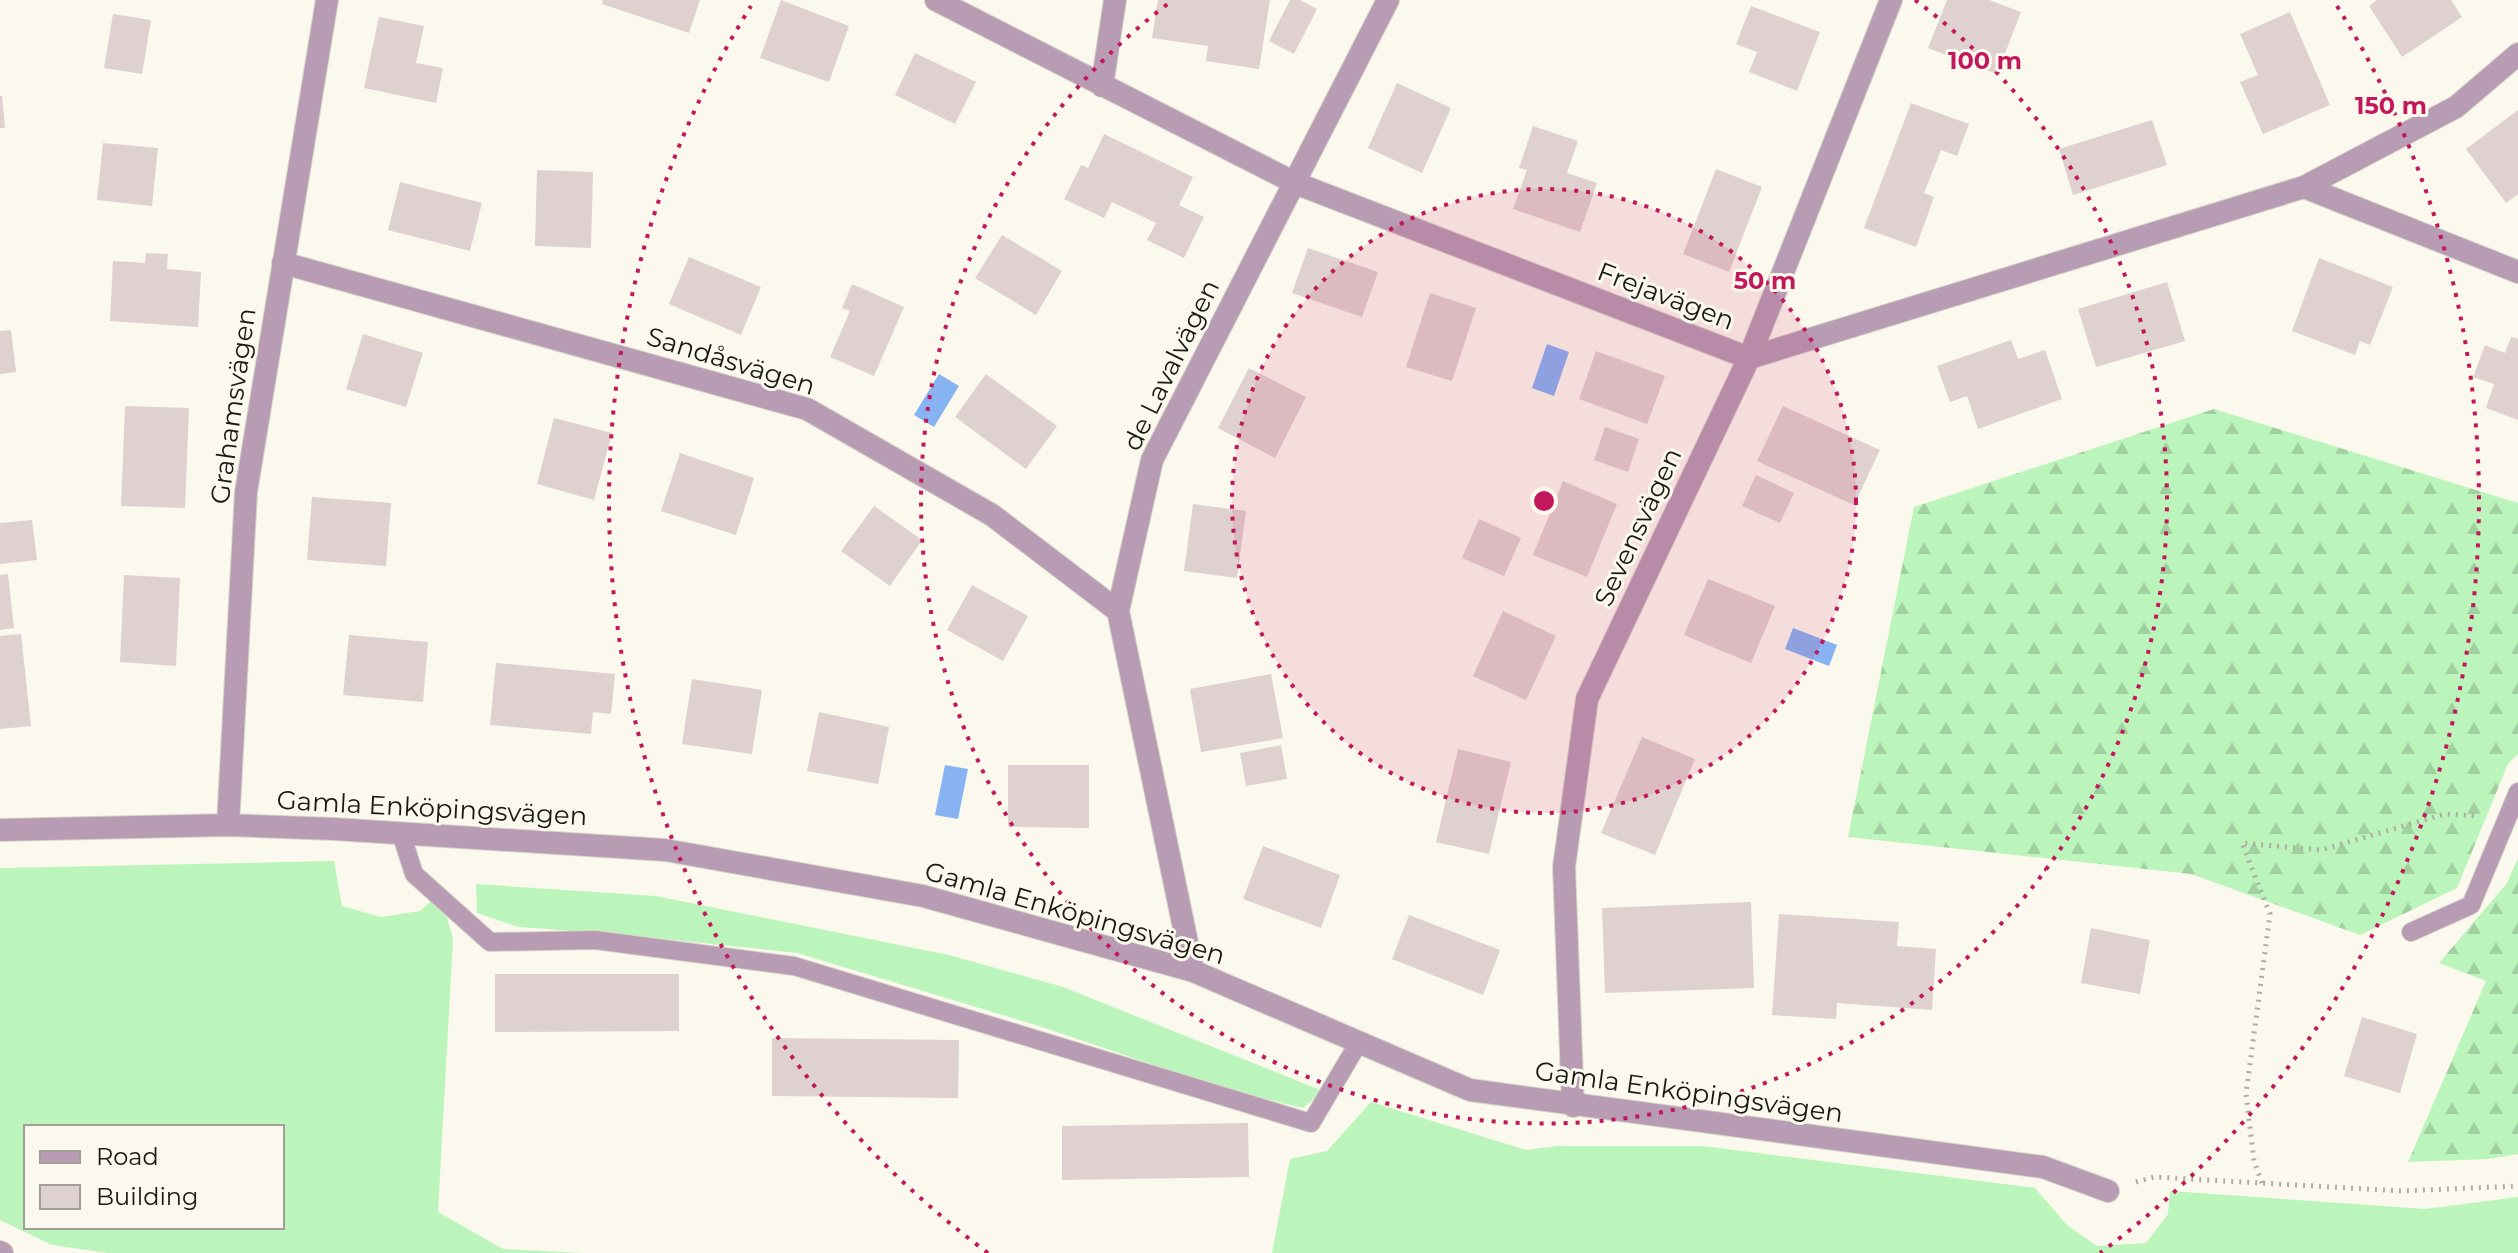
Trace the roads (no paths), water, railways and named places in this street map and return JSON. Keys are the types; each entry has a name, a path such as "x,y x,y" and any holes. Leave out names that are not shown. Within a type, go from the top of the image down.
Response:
{"street":[{"name":"Grahamsvägen","path":"228,825 246,492 327,0"},
{"name":"Frejavägen","path":"936,0 1295,183 1749,358 2304,187 2456,107 2518,54"},
{"path":"1102,86 1115,0"},
{"name":"de Lavalvägen","path":"1193,971 1118,611 1152,460 1388,0"},
{"name":"Sevensvägen","path":"1573,1106 1564,867 1587,699 1749,358 1891,0"},
{"path":"2304,187 2518,272"},
{"name":"Sandåsvägen","path":"283,263 807,409 992,515 1118,611"},
{"name":"Gamla Enköpingsvägen","path":"0,830 228,825 665,850 923,896 1193,971 1470,1090 2043,1167 2108,1191"}],"lane":[{"path":"2411,932 2471,905 2518,792"},
{"path":"401,833 414,874 490,942 595,940 794,966 1311,1123 1359,1042"}],"water":[{"path":"1547,344 1569,352 1554,396 1532,388"},
{"path":"939,374 959,386 934,427 914,415"},
{"path":"1793,628 1837,645 1829,666 1785,649"},
{"path":"945,765 968,769 958,819 935,815"}]}
